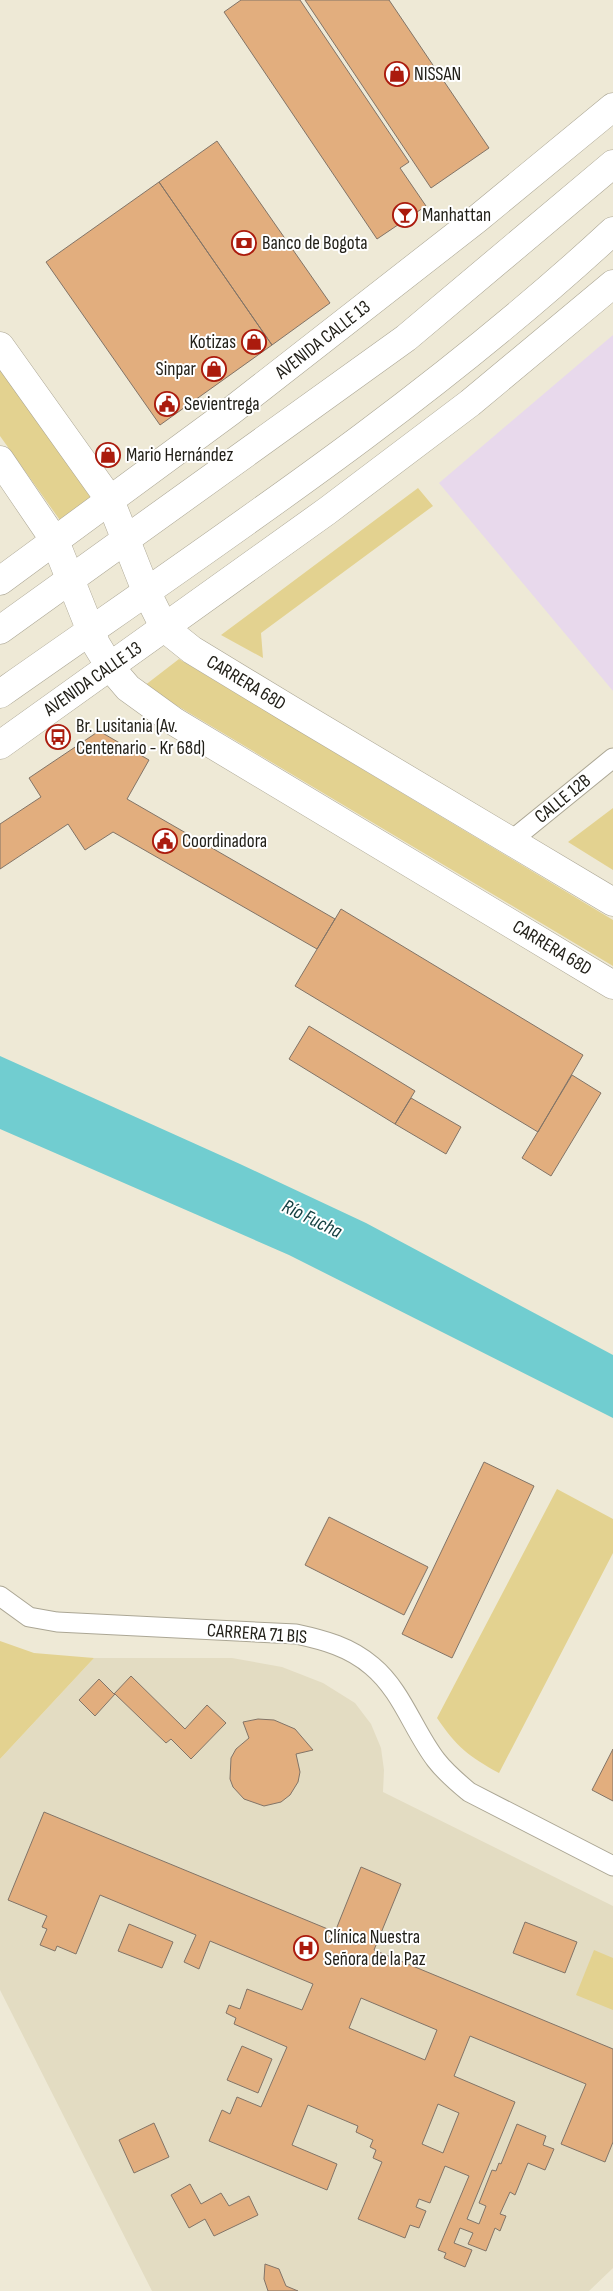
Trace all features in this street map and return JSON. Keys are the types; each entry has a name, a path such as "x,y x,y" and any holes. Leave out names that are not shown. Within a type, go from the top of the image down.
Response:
{"main road":[{"name":"AVENIDA CALLE 13","path":"0,581 232,411 478,220 613,107"},
{"path":"581,135 613,120"},
{"path":"0,630 406,338 613,164"},
{"path":"0,694 318,468 463,361 555,284 613,231"},
{"path":"503,328 613,275"},
{"name":"AVENIDA CALLE 13","path":"0,745 327,511 470,403 613,284"},
{"name":"CARRERA 68D","path":"0,346 110,500 146,591 166,628 197,653 613,902"},
{"name":"CARRERA 68D","path":"0,460 55,541 72,579 90,630 110,667 128,688 175,722 613,985"}],"street":[{"name":"CALLE 12B","path":"512,840 613,758"},
{"name":"CARRERA 71 BIS","path":"0,1596 29,1617 57,1622 296,1634 324,1640 348,1650 373,1666 395,1691 431,1753 449,1775 469,1792 613,1866"}],"shaded area":[{"path":"613,335 613,691 439,483"},
{"path":"0,370 95,502 62,523 0,436"},
{"path":"418,488 433,506 261,633 263,658 221,635"},
{"path":"179,659 613,920 613,966 144,686"},
{"path":"613,808 613,870 568,842"},
{"path":"557,1489 613,1519 613,1553 499,1773 464,1750 437,1718"},
{"path":"0,1641 34,1653 94,1658 0,1759"},
{"name":"Clínica Nuestra Señora de la Paz","path":"94,1658 232,1658 282,1667 323,1683 355,1703 371,1724 381,1748 384,1770 383,1792 613,1906 613,2268 589,2291 152,2291 0,1990 0,1759"},
{"path":"594,1950 613,1958 613,2010 576,1995"}],"water":[{"name":"Río Fucha","path":"0,1056 366,1223 613,1355 613,1418 289,1255 0,1129"}],"building":[{"path":"241,0 300,0 409,162 400,168 426,206 377,239 224,12"},
{"name":"NISSAN","path":"305,0 389,0 489,148 431,188"},
{"name":"Banco de Bogota","path":"217,141 330,303 272,345 159,182"},
{"path":"159,182 272,345 160,425 46,262"},
{"name":"Coordinadora","path":"99,731 149,760 127,799 335,919 317,949 113,832 85,850 68,824 0,869 0,824 41,797 29,778"},
{"path":"341,909 583,1055 538,1132 295,986"},
{"path":"309,1026 415,1091 395,1124 289,1059"},
{"path":"572,1075 601,1093 551,1176 522,1158"},
{"path":"411,1098 461,1127 446,1154 395,1124"},
{"path":"484,1462 534,1486 452,1658 402,1634"},
{"path":"329,1517 428,1567 404,1615 305,1565"},
{"path":"131,1676 185,1729 207,1705 226,1723 191,1759 171,1739 166,1743 115,1694 95,1716 79,1700 99,1679 114,1694"},
{"path":"258,1719 274,1720 295,1729 313,1750 296,1754 300,1772 298,1782 290,1795 281,1802 264,1806 244,1799 233,1787 230,1779 231,1758 236,1749 249,1738 243,1722"},
{"path":"613,1749 613,1801 592,1790"},
{"path":"44,1812 335,1932 361,1867 401,1884 374,1950 613,2049 613,2142 605,2162 561,2144 586,2084 470,2036 454,2076 515,2102 467,2219 479,2224 486,2206 479,2203 492,2170 496,2171 499,2163 501,2164 517,2124 546,2136 543,2145 554,2149 545,2170 528,2163 515,2195 510,2192 500,2214 506,2216 500,2231 495,2228 486,2251 468,2244 473,2233 460,2228 454,2243 472,2250 465,2267 444,2258 446,2253 438,2250 469,2176 445,2166 430,2203 419,2199 416,2207 426,2211 419,2228 410,2225 405,2238 358,2219 382,2162 373,2158 376,2150 370,2147 373,2140 356,2132 358,2126 308,2105 292,2145 337,2164 327,2190 209,2141 222,2110 230,2114 237,2097 261,2107 287,2047 234,2024 236,2018 226,2013 229,2005 240,2009 247,1989 302,2010 313,1984 210,1941 199,1969 184,1962 196,1935 100,1895 76,1954 57,1946 55,1951 40,1945 47,1929 42,1927 47,1916 8,1900","holes":["361,1998 437,2030 425,2060 349,2028","438,2104 459,2113 443,2153 422,2144"]},
{"path":"525,1922 577,1942 565,1973 513,1953"},
{"path":"129,1924 173,1942 162,1968 118,1951"},
{"path":"242,2046 272,2059 258,2093 227,2080"},
{"path":"154,2123 169,2157 134,2173 119,2140"},
{"path":"190,2184 201,2204 221,2193 229,2206 249,2196 258,2215 214,2236 205,2219 189,2228 171,2195"},
{"path":"265,2264 279,2269 286,2286 298,2291 268,2291 264,2279"}],"place":[{"name":"NISSAN","path":"397,74"},
{"name":"Manhattan","path":"405,215"},
{"name":"Banco de Bogota","path":"244,243"},
{"name":"Kotizas","path":"254,342"},
{"name":"Sinpar","path":"214,369"},
{"name":"Sevientrega","path":"167,404"},
{"name":"Mario Hernández","path":"108,455"},
{"name":"Br. Lusitania (Av. Centenario - Kr 68d)","path":"58,737"},
{"name":"Coordinadora","path":"165,841"},
{"name":"Clínica Nuestra Señora de la Paz","path":"306,1948"}]}
